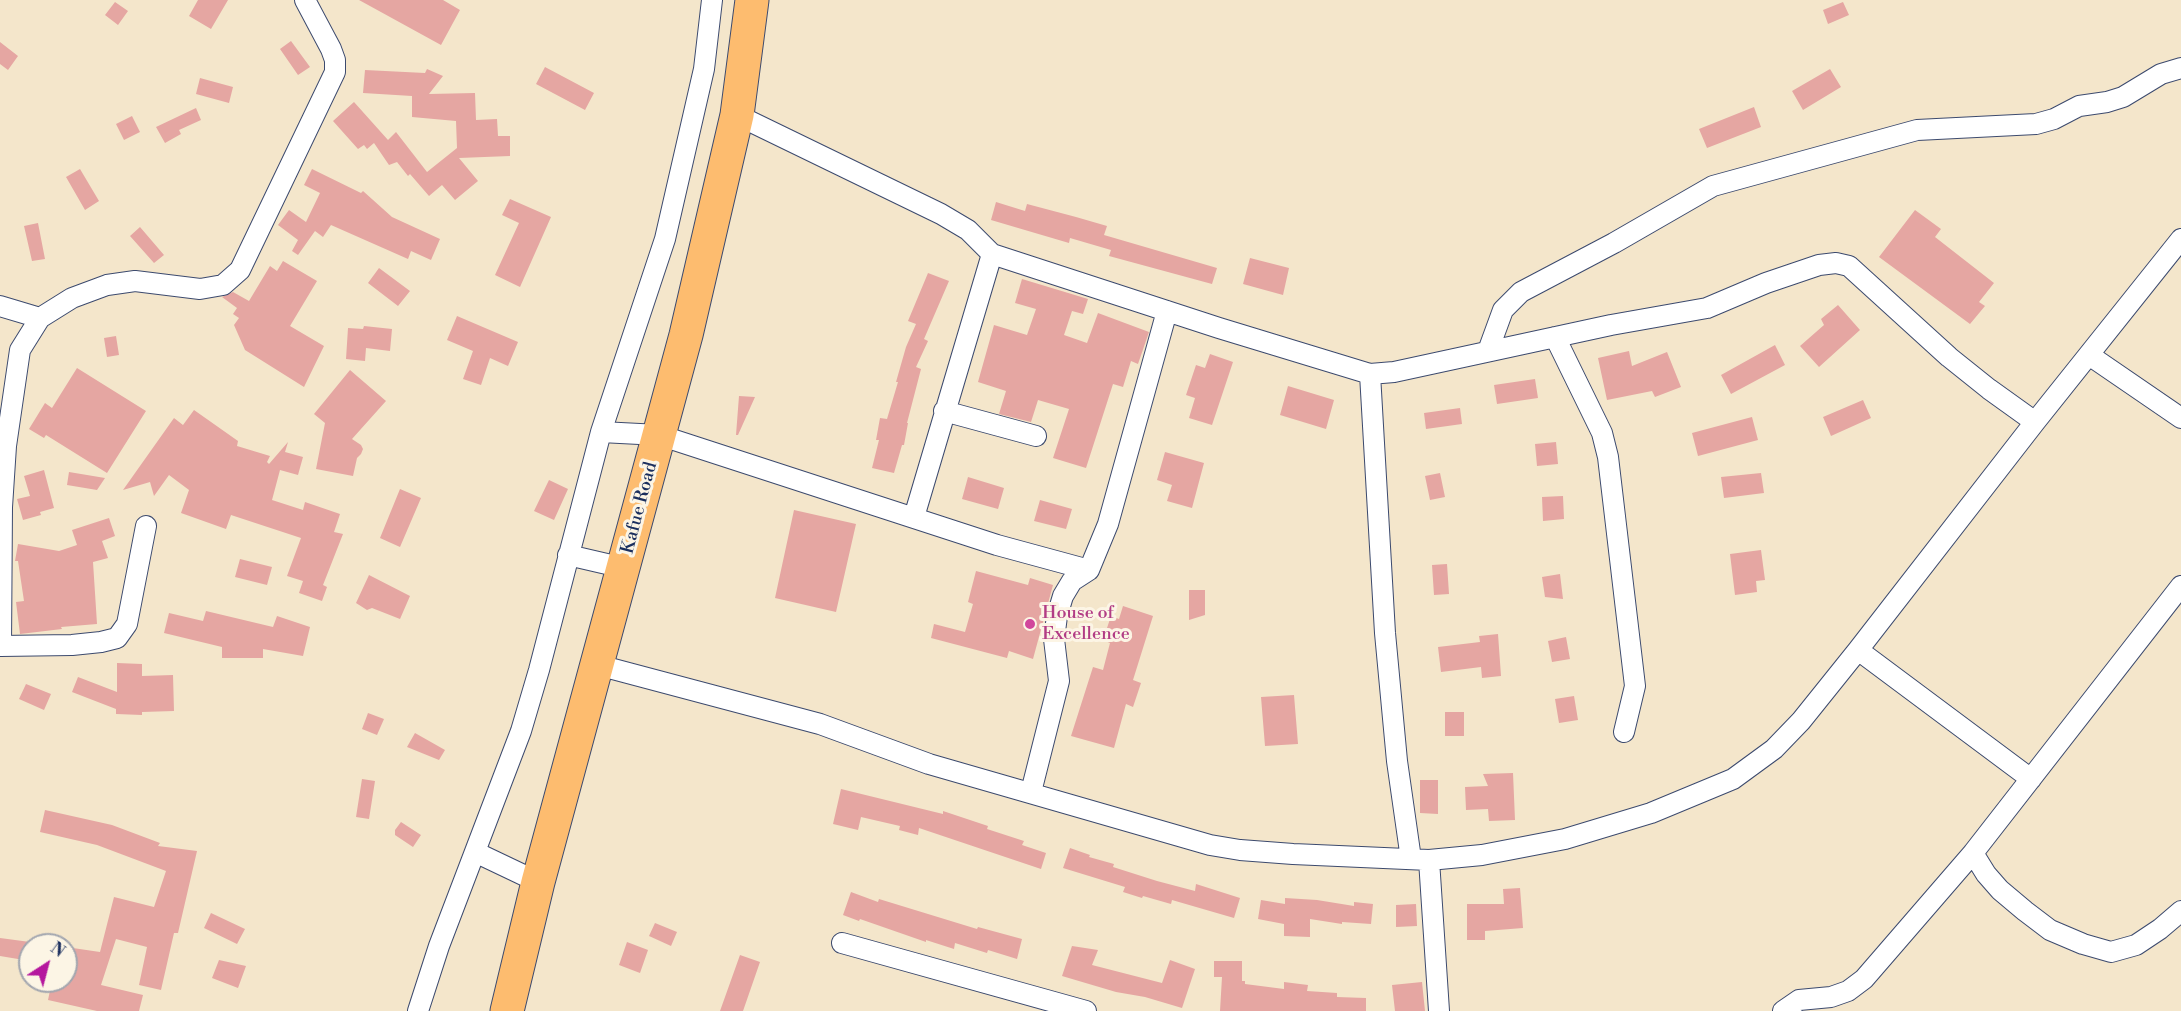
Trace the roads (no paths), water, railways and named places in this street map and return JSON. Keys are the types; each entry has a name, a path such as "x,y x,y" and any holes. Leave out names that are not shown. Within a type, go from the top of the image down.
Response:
{"highway":[{"name":"Kafue Road","path":"507,1011 538,882 686,335 737,115 752,0"}],"street":[{"path":"146,526 126,624 117,638 72,645 1,646 2,507 6,446 20,350 40,318 72,298 107,285 135,281 200,289 223,285 240,270 335,72 335,60 331,48 305,0"},
{"path":"418,1011 521,731 601,432 665,239 704,69 712,0"},
{"path":"1488,351 1503,310 1521,292 1614,243 1713,186 1917,130 2036,124 2054,119 2079,106 2123,97 2161,74 2181,68"},
{"path":"737,115 941,214 968,230 992,254 1370,374 1394,372 1555,337 1707,308 1819,265 1836,263 1850,266 1949,357 2035,422"},
{"path":"598,665 820,724 929,764 1210,845 1293,854 1420,859 1482,855 1565,839 1651,813 1733,779 1780,742 1801,721 1858,650 2181,239"},
{"path":"914,517 992,254"},
{"path":"0,306 40,318"},
{"path":"1031,792 1059,681 1054,639 1057,616 1063,596 1072,581 1089,570 1108,524 1167,311"},
{"path":"1555,337 1602,433 1608,457 1635,686 1624,732"},
{"path":"2089,355 2181,417"},
{"path":"1370,374 1384,633 1397,761 1420,859 1439,1011"},
{"path":"944,411 1036,436"},
{"path":"601,432 659,435 997,544 1089,570"},
{"path":"568,555 624,568"},
{"path":"1783,1011 1799,1000 1831,997 1848,991 1864,979 1973,853 2181,586"},
{"path":"1858,650 2031,779"},
{"path":"475,852 538,882"},
{"path":"1973,853 1986,874 2000,890 2050,930 2083,944 2111,952 2136,945 2181,911"},
{"path":"842,943 1086,1011"}],"place":[{"name":"House of Excellence","path":"1030,624"}]}
